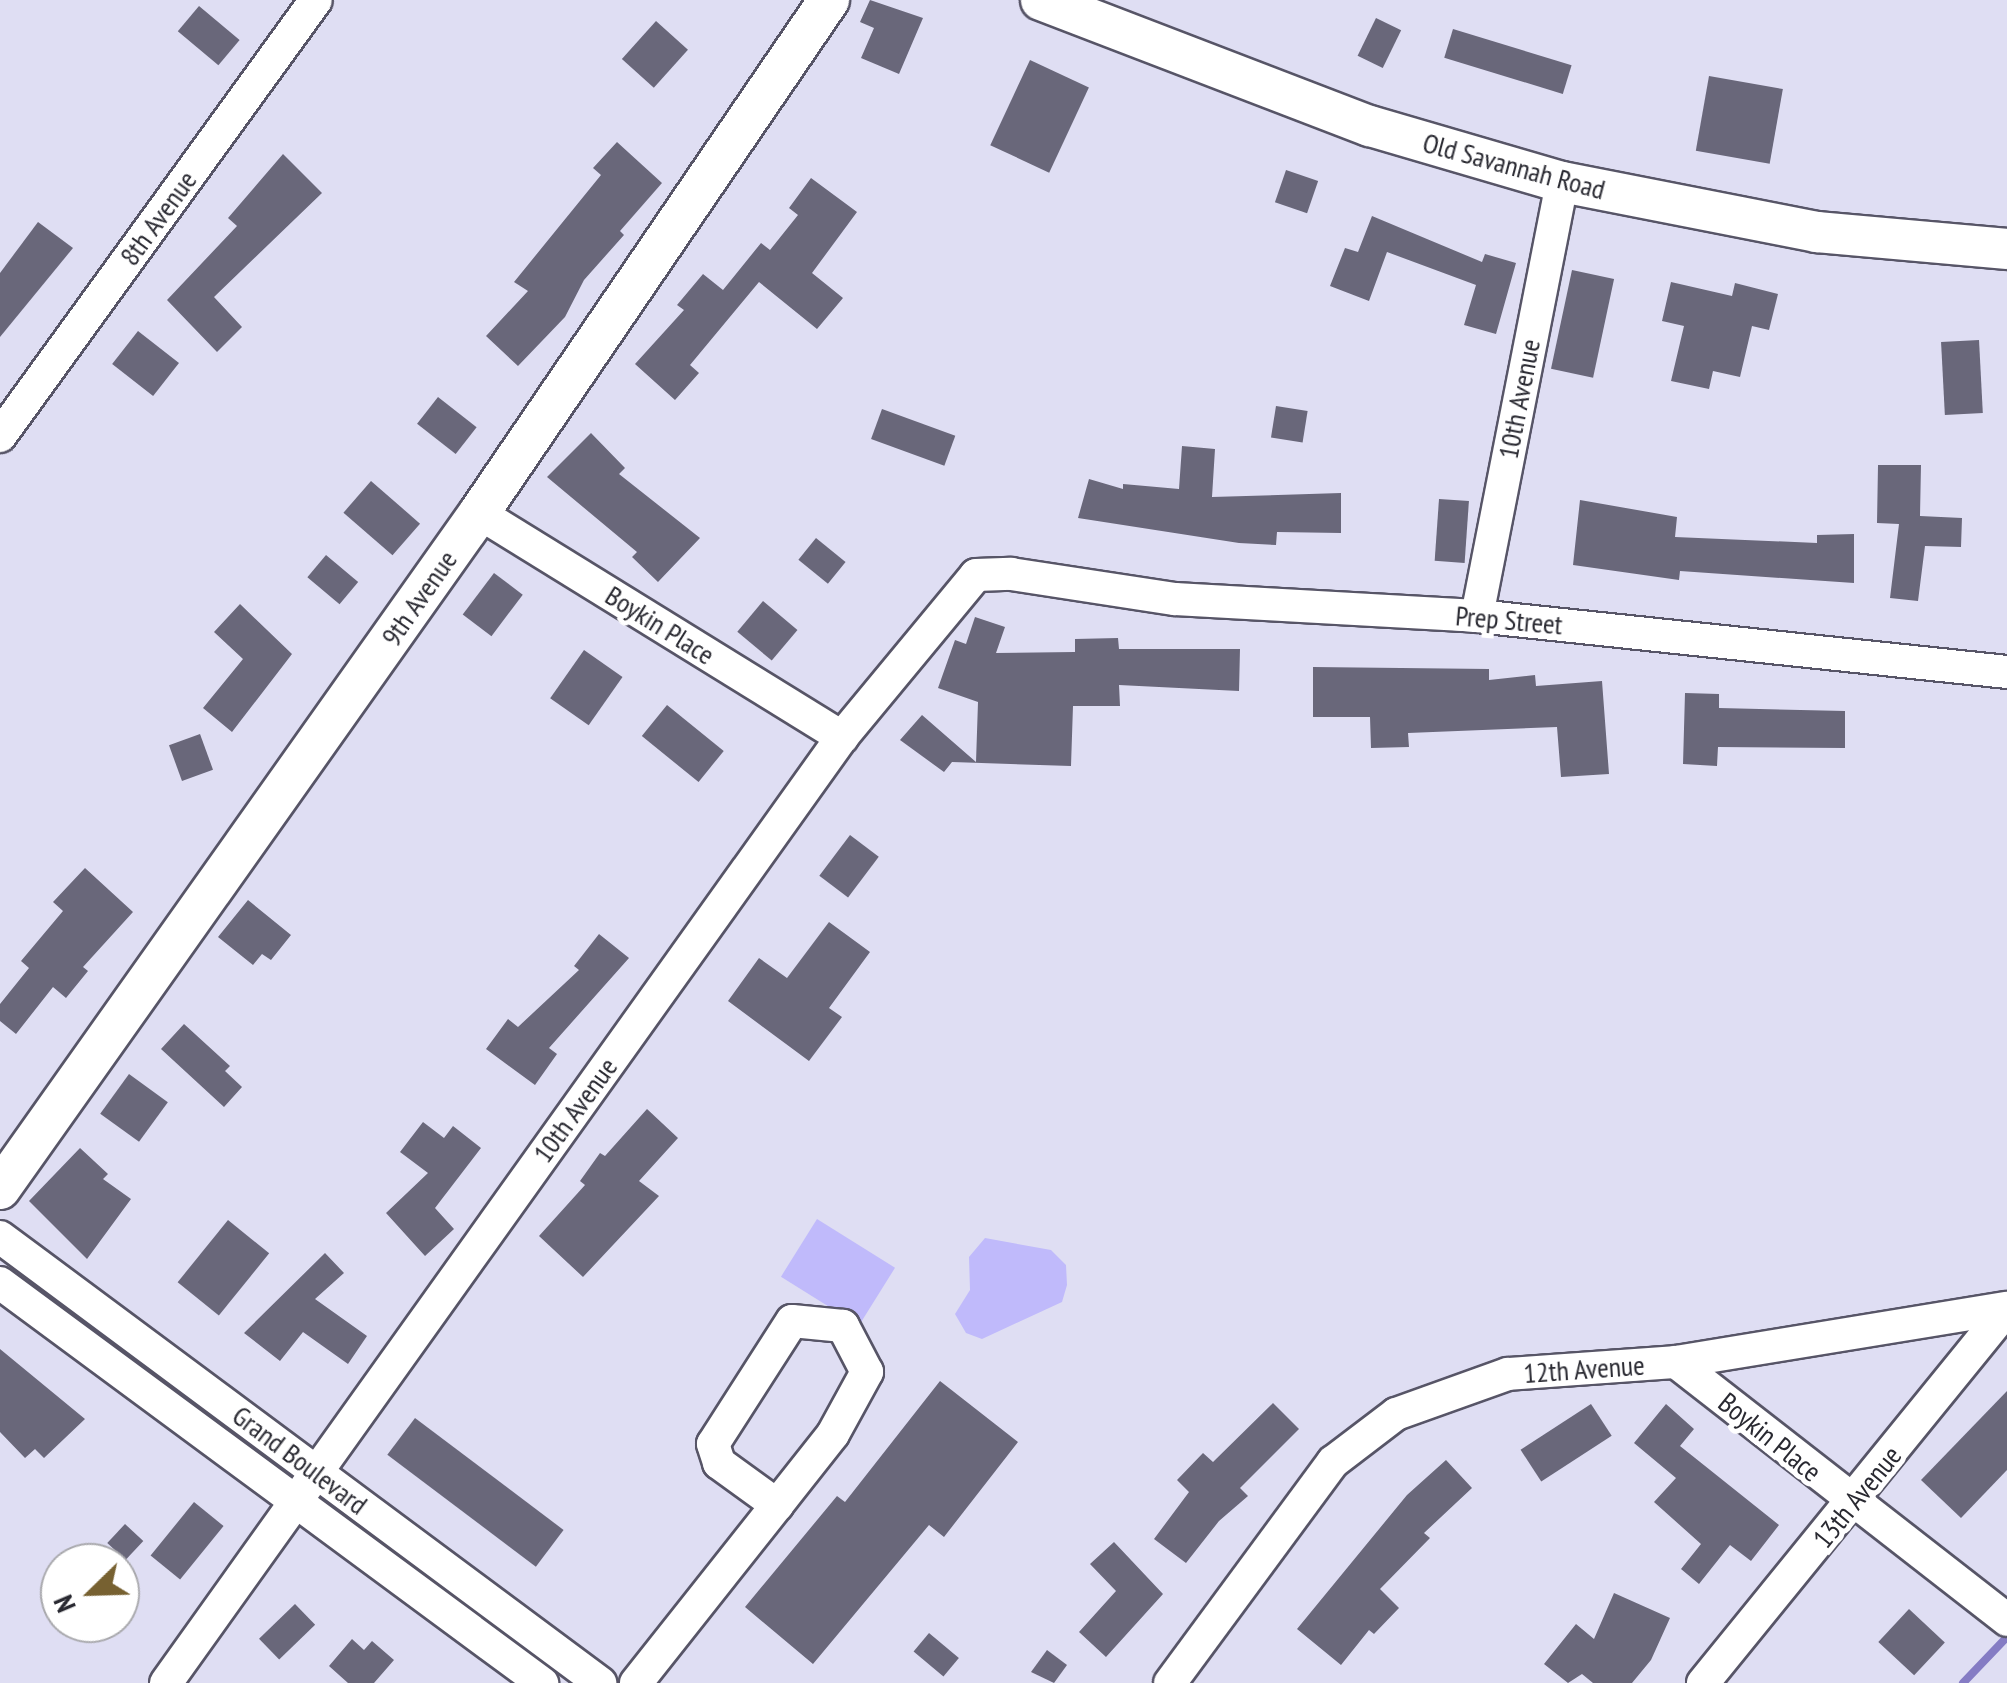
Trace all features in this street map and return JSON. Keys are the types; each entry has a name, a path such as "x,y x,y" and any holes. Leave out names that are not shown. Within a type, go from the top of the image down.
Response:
{"street":[{"name":"8th Avenue","path":"0,436 316,0"},
{"name":"9th Avenue","path":"0,1189 479,513 829,0"},
{"name":"Old Savannah Road","path":"1041,0 1370,126 1562,182 1817,232 2007,249"},
{"name":"10th Avenue","path":"1477,616 1562,182"},
{"name":"Boykin Place","path":"479,513 842,737"},
{"name":"10th Avenue","path":"166,1683 842,737 976,575 1011,574"},
{"name":"Prep Street","path":"1011,574 1175,599 1477,616 2007,672"},
{"name":"Grand Boulevard","path":"0,1236 600,1683"},
{"name":"Grand Boulevard","path":"0,1282 294,1504 542,1683"},
{"name":"12th Avenue","path":"1170,1683 1333,1462 1396,1414 1508,1374 1676,1362 2007,1308"},
{"name":"13th Avenue","path":"1704,1683 1853,1504 2007,1308"},
{"path":"636,1683 833,1434 867,1372 843,1326 792,1321 713,1444 719,1463 776,1505"},
{"name":"Boykin Place","path":"1676,1362 1853,1504 2007,1620"}],"shaded area":[{"path":"817,1219 895,1268 859,1325 781,1277"},
{"path":"985,1238 1051,1250 1066,1265 1067,1285 1062,1302 982,1339 966,1333 955,1314 970,1290 969,1257"}],"building":[{"path":"870,0 923,18 899,74 861,58 874,28 860,22"},
{"path":"199,6 240,40 218,65 178,31"},
{"path":"1376,18 1401,30 1383,68 1358,56"},
{"path":"656,21 688,50 654,88 622,59"},
{"path":"1453,29 1572,65 1563,94 1444,58"},
{"path":"1030,60 1089,87 1049,173 990,145"},
{"path":"1709,76 1783,89 1770,164 1696,151"},
{"path":"617,142 662,183 584,280 565,317 518,366 486,336 528,291 514,282 601,175 593,168"},
{"path":"283,154 322,193 214,297 242,327 217,352 167,300 237,226 228,218"},
{"path":"1286,170 1318,181 1307,213 1275,202"},
{"path":"811,178 857,212 812,273 843,298 817,329 759,282 690,365 699,373 675,400 635,364 684,310 677,305 703,274 723,290 761,243 770,250 798,215 789,208"},
{"path":"1372,216 1482,262 1485,254 1516,263 1496,334 1464,325 1476,285 1387,252 1369,301 1330,286 1345,248 1358,252"},
{"path":"38,222 73,248 0,337 0,273"},
{"path":"1572,270 1614,279 1593,378 1551,369"},
{"path":"1671,282 1732,296 1735,283 1778,294 1769,330 1752,326 1740,377 1713,371 1709,389 1671,381 1684,326 1662,321"},
{"path":"138,331 179,363 153,396 112,364"},
{"path":"1979,340 1983,413 1945,415 1941,342"},
{"path":"438,397 477,427 456,454 417,424"},
{"path":"1276,406 1308,411 1303,443 1271,438"},
{"path":"882,409 955,436 944,466 871,439"},
{"path":"591,433 625,468 619,474 700,538 658,582 632,557 637,552 547,477"},
{"path":"1182,446 1215,449 1212,497 1341,493 1341,533 1277,532 1276,545 1239,543 1078,518 1089,479 1123,489 1123,484 1179,489"},
{"path":"1878,465 1921,465 1920,516 1962,518 1961,547 1925,546 1918,601 1890,598 1899,524 1877,523"},
{"path":"371,481 420,524 393,555 343,513"},
{"path":"1439,499 1469,501 1465,563 1435,561"},
{"path":"1580,500 1677,517 1675,537 1817,543 1817,535 1854,534 1854,583 1680,571 1679,580 1573,565"},
{"path":"816,538 846,562 828,584 798,560"},
{"path":"326,555 358,582 340,604 307,577"},
{"path":"494,573 523,595 491,636 463,615"},
{"path":"763,601 797,630 772,661 737,632"},
{"path":"240,604 292,654 232,732 203,708 243,659 214,632"},
{"path":"975,617 1005,627 996,653 1075,652 1075,639 1118,638 1119,649 1240,649 1239,691 1119,685 1120,706 1073,706 1071,766 952,762 944,772 900,740 922,715 976,762 978,702 938,688 955,640 966,644"},
{"path":"584,650 623,677 589,725 550,698"},
{"path":"1313,667 1489,669 1489,680 1535,675 1536,686 1602,681 1609,774 1561,777 1557,727 1408,733 1409,747 1371,748 1370,717 1313,717"},
{"path":"1685,693 1719,694 1719,708 1845,711 1845,748 1718,747 1717,766 1683,764"},
{"path":"667,705 724,751 699,782 642,736"},
{"path":"200,734 213,770 182,781 169,745"},
{"path":"850,835 879,857 848,897 819,876"},
{"path":"85,868 133,912 83,967 88,971 66,998 53,987 16,1034 0,1021 0,1004 29,968 21,961 63,911 53,902"},
{"path":"248,900 291,935 271,960 262,954 253,965 218,937"},
{"path":"829,922 870,952 829,1008 842,1017 809,1061 728,1001 759,958 787,978"},
{"path":"599,934 629,958 549,1048 557,1054 535,1085 486,1049 508,1019 518,1027 579,970 574,966"},
{"path":"184,1024 230,1066 225,1071 242,1087 224,1107 161,1049"},
{"path":"129,1074 168,1102 139,1142 100,1114"},
{"path":"647,1109 678,1138 639,1181 659,1196 583,1277 539,1236 585,1185 580,1181 600,1153 605,1156"},
{"path":"423,1122 444,1138 453,1126 481,1148 435,1208 454,1229 425,1256 386,1213 428,1173 400,1152"},
{"path":"80,1148 108,1174 103,1179 131,1199 87,1259 29,1201"},
{"path":"228,1220 269,1253 219,1316 178,1282"},
{"path":"325,1253 344,1273 315,1299 367,1336 348,1364 303,1332 280,1361 244,1333"},
{"path":"0,1349 85,1419 44,1458 35,1449 25,1458 0,1432"},
{"path":"940,1381 1018,1442 944,1537 929,1525 813,1664 745,1607 837,1496 845,1502"},
{"path":"2007,1391 2007,1470 1961,1518 1921,1480"},
{"path":"1273,1403 1299,1429 1240,1488 1248,1496 1219,1521 1186,1563 1154,1539 1189,1492 1177,1480 1203,1453 1213,1462"},
{"path":"1591,1404 1612,1436 1541,1482 1521,1450"},
{"path":"1666,1404 1694,1429 1680,1446 1779,1525 1751,1561 1730,1545 1699,1584 1681,1569 1701,1544 1654,1502 1676,1478 1634,1443"},
{"path":"415,1418 564,1530 536,1567 387,1455"},
{"path":"1446,1460 1472,1488 1424,1533 1430,1538 1380,1589 1399,1608 1374,1634 1369,1630 1341,1665 1297,1629 1407,1495"},
{"path":"194,1502 224,1526 180,1580 151,1556"},
{"path":"125,1524 143,1541 140,1545 107,1543"},
{"path":"1114,1542 1163,1594 1106,1657 1079,1632 1116,1591 1090,1564"},
{"path":"1614,1593 1670,1618 1651,1660 1632,1683 1593,1683 1582,1674 1568,1683 1544,1664 1576,1624 1594,1639"},
{"path":"295,1604 315,1625 279,1660 259,1639"},
{"path":"1909,1609 1945,1642 1914,1675 1878,1642"},
{"path":"929,1633 959,1658 943,1676 914,1651"},
{"path":"352,1639 364,1650 372,1641 394,1660 374,1683 348,1683 329,1666"},
{"path":"1047,1650 1067,1665 1054,1683 1031,1672"}],"waterway":[{"path":"1963,1683 2007,1637"}]}
